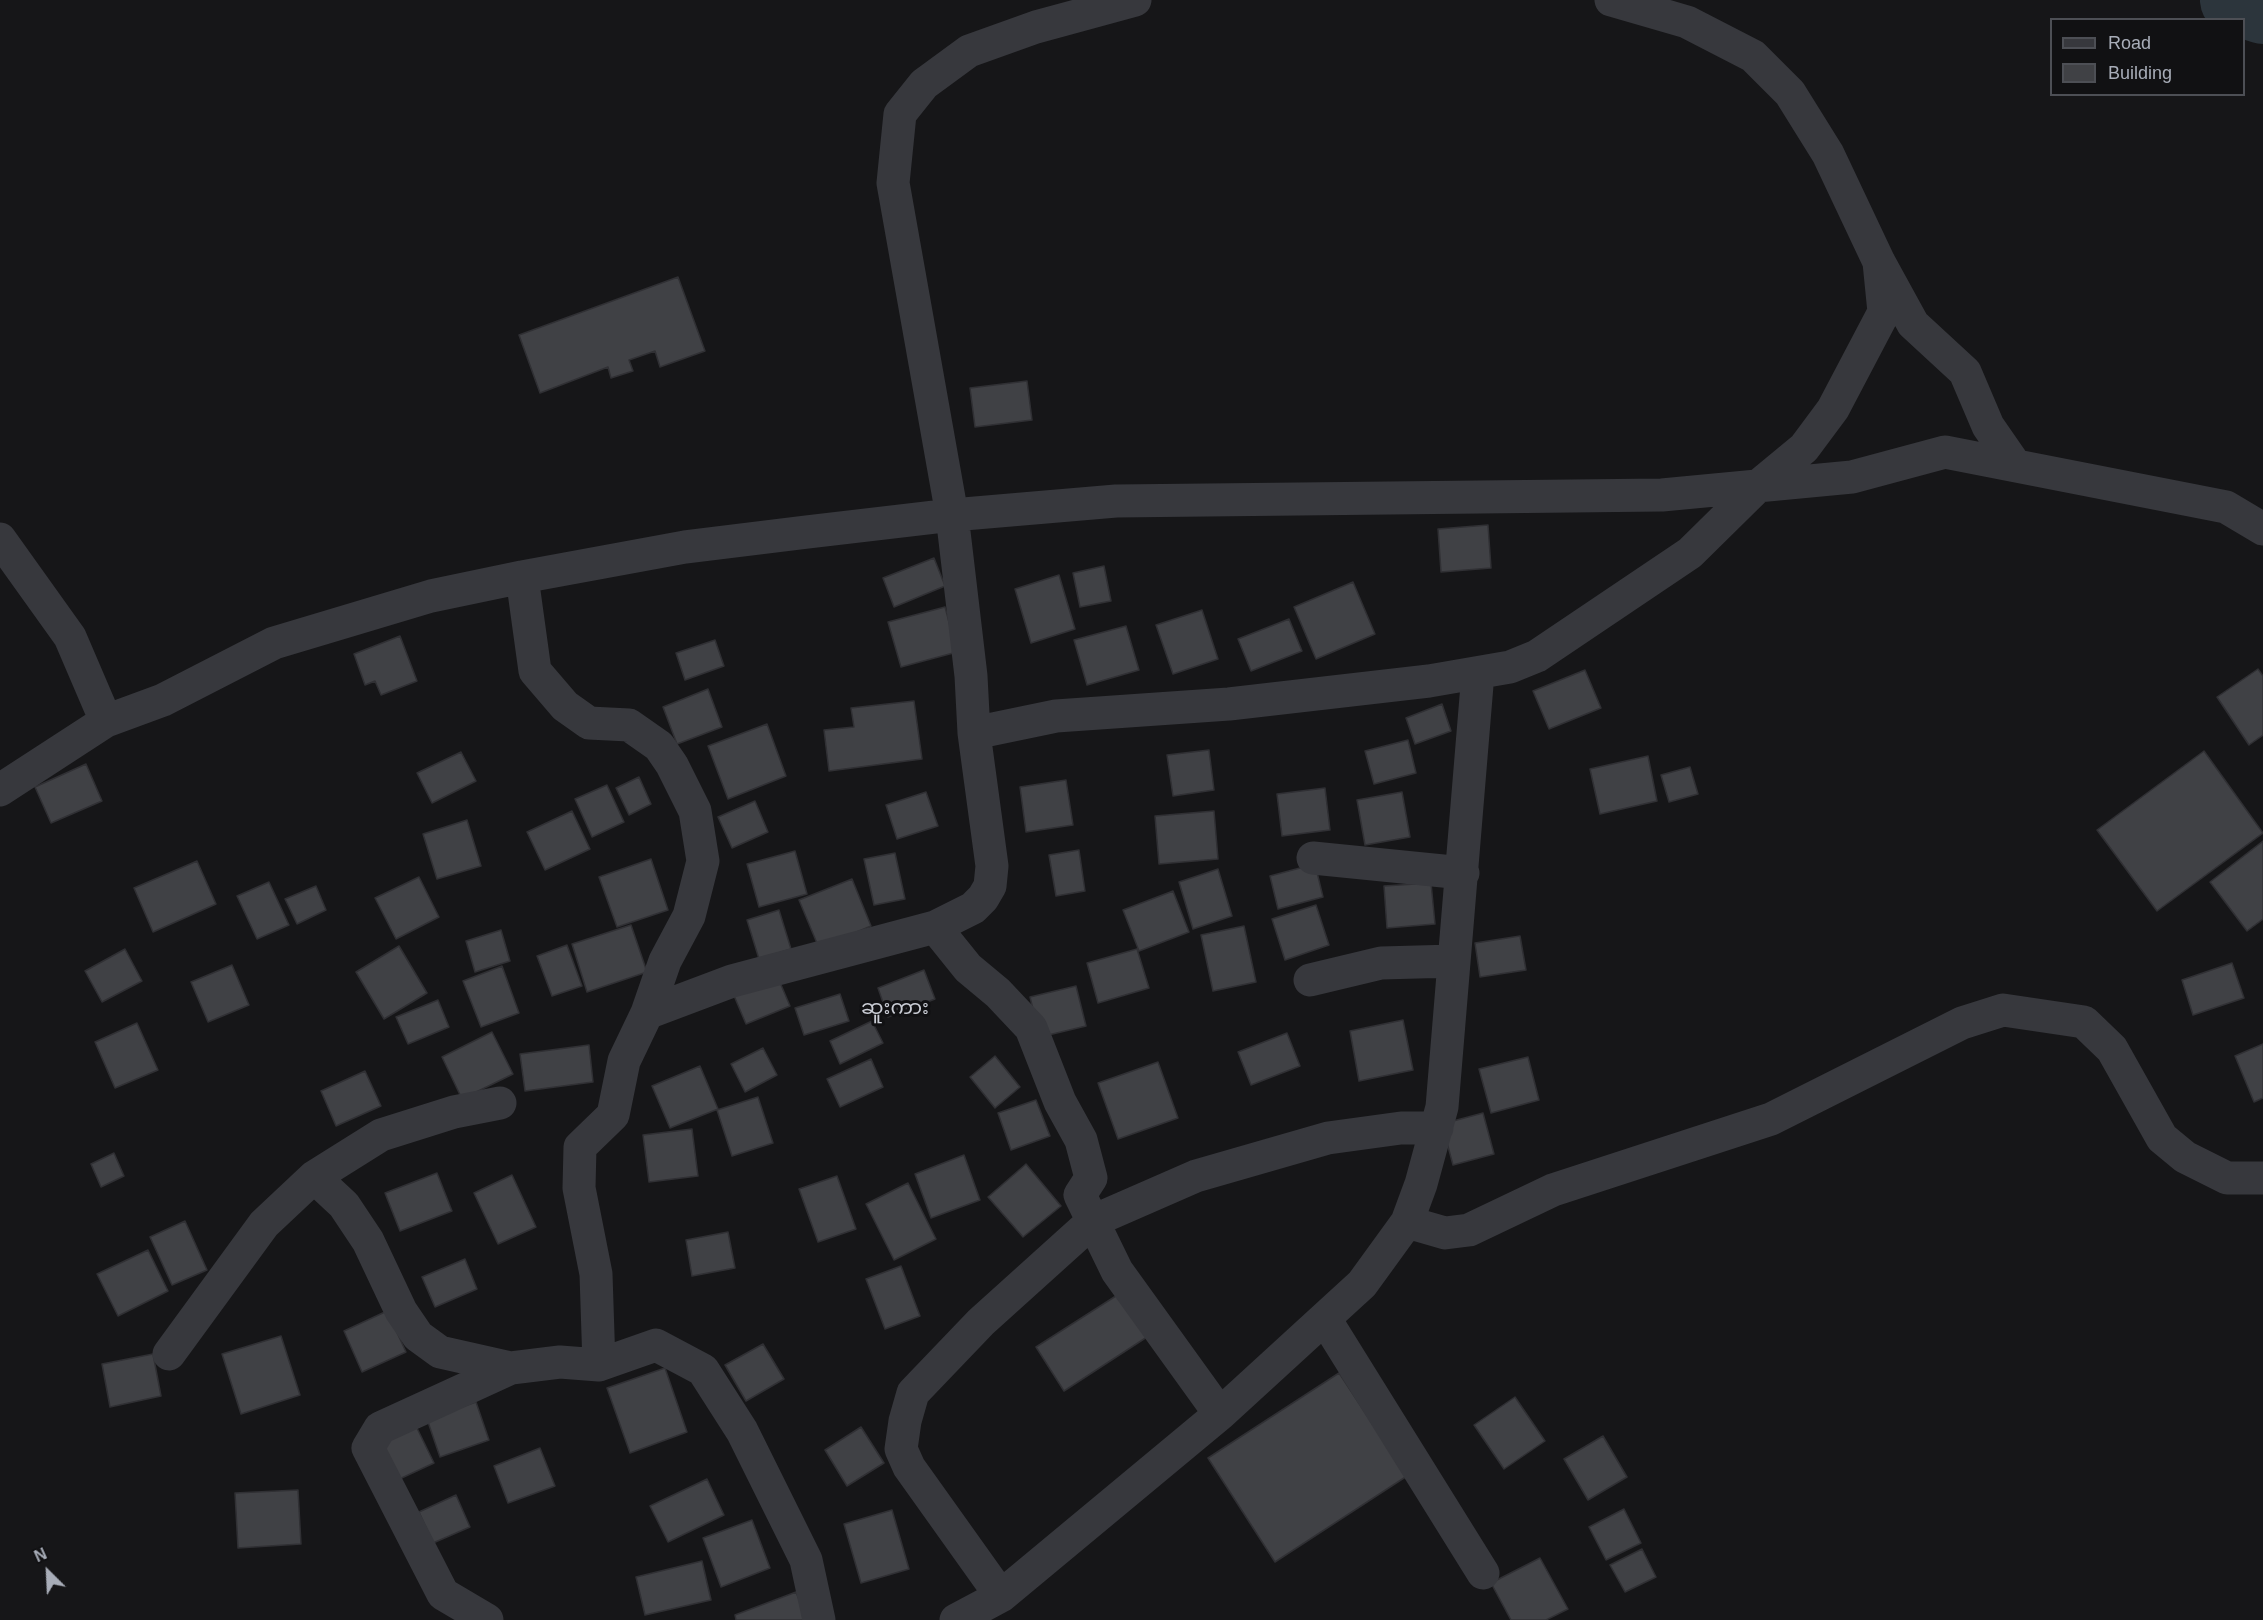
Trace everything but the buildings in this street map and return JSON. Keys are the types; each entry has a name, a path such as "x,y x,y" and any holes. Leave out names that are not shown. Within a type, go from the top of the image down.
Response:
{"street":[{"path":"647,1013 732,981 934,927 973,908 990,886 992,866 974,733 971,676 951,515 893,183 900,114 924,84 969,51 1036,27 1135,0"},
{"path":"1611,0 1687,22 1754,56 1790,93 1828,154 1879,262 1913,324 1965,372 1988,426 2015,465"},
{"path":"974,733 1056,716 1229,704 1478,673 1510,667 1537,656 1690,553 1758,486 1804,448 1833,409 1884,312 1879,262"},
{"path":"0,789 106,721 163,700 274,643 431,596 686,547 951,515 1116,501 1662,495 1852,477 1945,452 2226,507 2263,530"},
{"path":"0,539 70,637 106,721"},
{"path":"522,577 535,671 565,706 589,723 629,725 659,746 672,765 695,811 703,861 689,916 665,960 647,1013 624,1061 613,1115 580,1147 579,1188 596,1274 599,1365"},
{"path":"956,1620 1001,1596 1220,1414 1362,1284 1407,1222 1442,1107 1478,673"},
{"path":"1313,858 1463,873"},
{"path":"934,927 968,968 998,993 1031,1028 1060,1102 1081,1140 1091,1178 1080,1196 1117,1271 1220,1414"},
{"path":"1310,980 1381,963 1454,961"},
{"path":"1407,1222 1445,1233 1469,1230 1553,1190 1771,1119 1962,1023 2003,1010 2084,1022 2112,1049 2162,1138 2185,1157 2227,1178 2263,1178"},
{"path":"169,1354 264,1224 314,1177 381,1135 454,1112 500,1103"},
{"path":"1001,1596 909,1467 901,1449 905,1421 913,1393 981,1322 1093,1221 1196,1176 1328,1138 1401,1128 1437,1128"},
{"path":"314,1177 344,1205 368,1241 401,1311 418,1336 440,1352 511,1368"},
{"path":"1324,1318 1483,1573"},
{"path":"487,1620 442,1594 368,1448 380,1428 511,1368 560,1362 599,1365 656,1345 703,1370 742,1431 806,1560 819,1620"}],"waterway":[{"path":"2235,0 2263,9"}],"district":[{"name":"ဆူးကား","path":"895,1008"}]}
